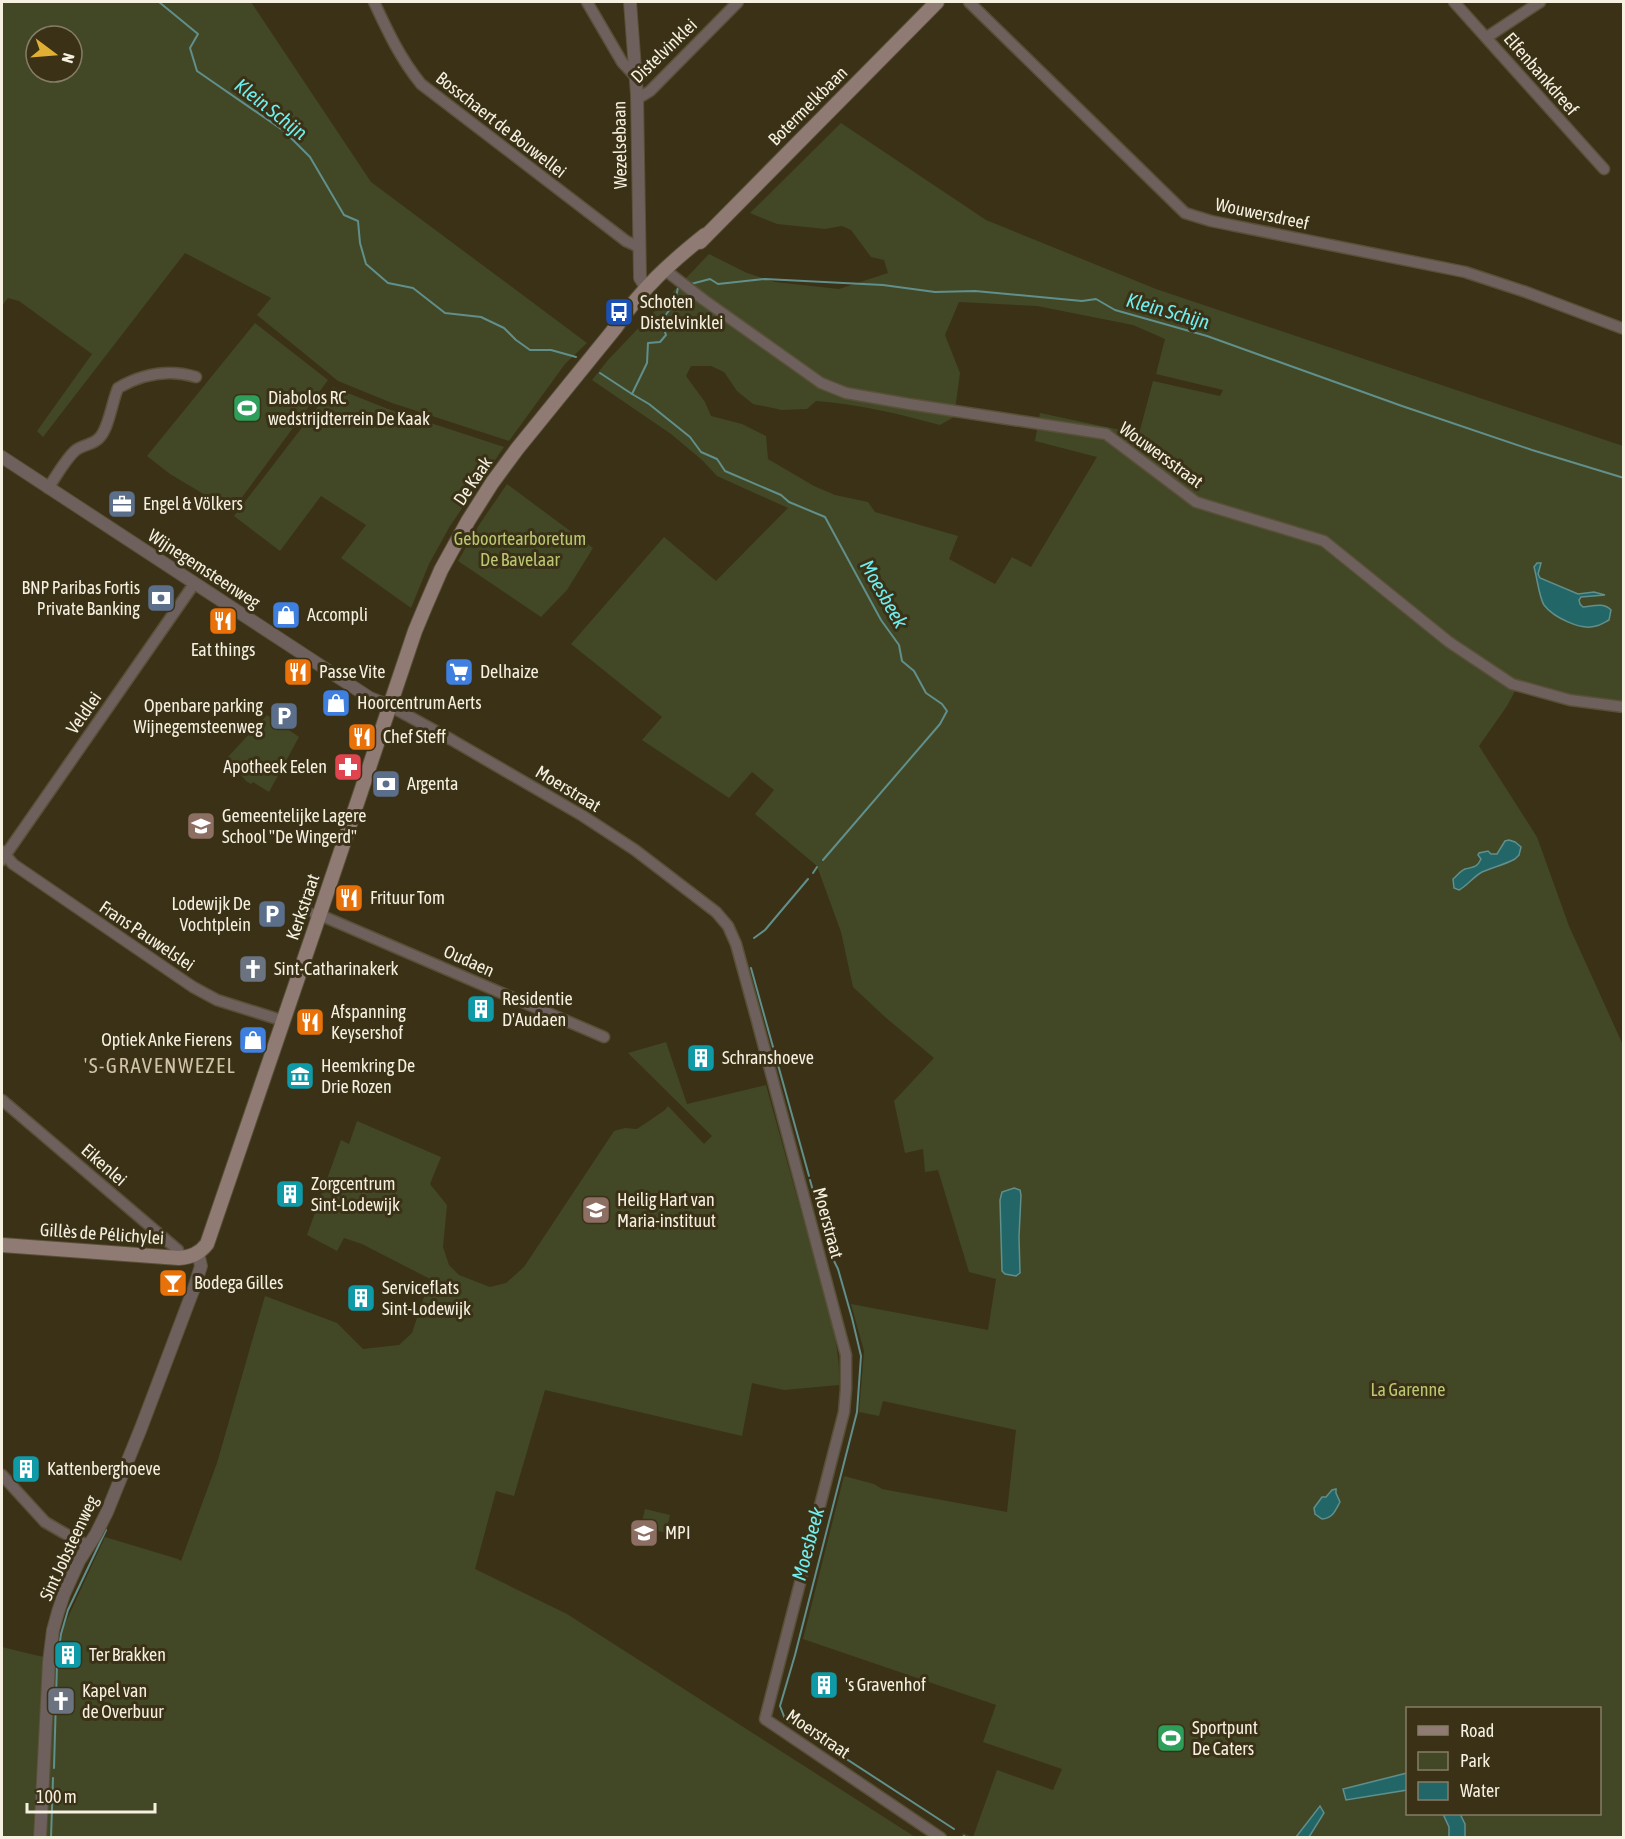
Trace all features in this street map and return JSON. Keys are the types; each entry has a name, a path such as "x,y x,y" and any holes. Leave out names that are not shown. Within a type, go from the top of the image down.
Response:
{"main road":[{"name":"Botermelkbaan","path":"616,327 937,2"},
{"name":"Botermelkbaan","path":"590,360 646,287 668,272"},
{"name":"De Kaak","path":"390,706 415,631 441,570 468,521 517,449 590,360"},
{"name":"Kerkstraat","path":"198,1253 207,1244 210,1236 284,1021 313,913 390,706"},
{"name":"Gillès de Pélichylei","path":"2,1245 178,1254 190,1257 198,1253"}],"street":[{"name":"Bosschaert de Bouwellei","path":"374,2 396,49 421,84 626,241 639,247"},
{"path":"587,2 622,62 636,76"},
{"name":"Wezelsebaan","path":"630,2 637,99 640,278 646,287"},
{"name":"Distelvinklei","path":"637,99 650,91 738,2"},
{"name":"Wouwersdreef","path":"969,2 1185,213 1211,221 1465,272 1526,292 1623,329"},
{"name":"Elfenbankdreef","path":"1454,2 1604,169"},
{"path":"1487,37 1540,2"},
{"name":"Wouwersstraat","path":"668,272 821,382 846,393 1106,434 1196,502 1324,541 1449,642 1512,684 1570,700 1623,707"},
{"path":"48,488 75,451 94,443 104,432 118,388 132,381 165,372 184,373 196,377"},
{"name":"Wijnegemsteenweg","path":"2,458 370,698 390,706"},
{"name":"Veldlei","path":"3,855 194,584"},
{"name":"Moerstraat","path":"390,706 583,816 635,850 716,912 728,926 736,944 846,1355 844,1412 765,1719 941,1838"},
{"name":"Frans Pauwelslei","path":"3,855 200,991 217,1000 284,1021"},
{"name":"Oudaen","path":"313,913 604,1037"},
{"name":"Eikenlei","path":"2,1100 178,1254"},
{"name":"Sint Jobsteenweg","path":"40,1838 48,1662 52,1630 79,1560 107,1512 137,1438 194,1288 192,1264 198,1253"},
{"path":"2,1475 45,1522 89,1546"}],"green space":[{"path":"2,2 251,2 371,182 587,343 565,364 509,441 392,403 338,381 257,315 271,298 185,253 43,437 37,431 92,354 19,301 8,298 2,306"},
{"name":"La Garenne","path":"841,123 986,220 1156,289 1623,446 1623,710 1568,704 1515,691 1479,746 1537,837 1569,926 1623,1045 1623,1837 1465,1837 1465,1824 1460,1815 1601,1815 1601,1707 1406,1707 1406,1773 1344,1789 1346,1800 1406,1790 1406,1815 1443,1815 1449,1827 1449,1837 1309,1837 1324,1813 1320,1807 1296,1837 973,1837 997,1770 1053,1790 1062,1769 983,1742 996,1705 803,1639 844,1476 874,1484 882,1489 1007,1512 1016,1430 883,1401 879,1416 859,1412 864,1351 851,1304 988,1330 996,1279 969,1272 938,1170 925,1172 923,1149 905,1153 894,1101 934,1058 853,987 841,932 817,866 755,814 774,790 752,772 729,798 642,740 662,717 571,644 664,537 716,581 788,508 717,476 671,434 592,380 608,360 709,254 747,273 775,282 839,289 888,273 884,260 871,257 851,230 842,226 825,229 777,224 750,213","holes":["959,302 1037,306 1133,325 1165,339 1156,374 1223,390 1220,396 1153,381 1139,434 1040,413 1035,441 1097,457 1031,567 1012,557 995,584 949,559 958,536 875,512 868,502 835,495 814,486 768,459 766,436 742,424 711,416 705,402 686,376 691,366 711,366 724,372 737,391 753,404 782,410 807,409 816,401 832,402 940,425 954,417 960,373 945,335"]},
{"name":"Diabolos RC wedstrijdterrein De Kaak","path":"255,323 328,380 232,511 170,474 147,456"},
{"path":"333,387 388,409 504,447 450,526 429,564 411,608 341,558 366,525 321,496 280,551 234,516"},
{"name":"Geboortearboretum De Bavelaar","path":"507,484 593,548 567,590 541,617 458,561"},
{"path":"267,715 299,737 269,792 253,782 251,784 246,781 227,758"},
{"path":"666,1042 687,1104 766,1085 831,1321 839,1369 839,1385 784,1390 752,1383 742,1436 545,1390 514,1496 496,1491 475,1569 567,1614 915,1837 2,1837 2,1647 57,1658 64,1626 105,1537 181,1561 217,1463 265,1296 337,1323 363,1349 399,1345 412,1333 430,1279 362,1244 344,1238 337,1251 307,1235 341,1140 349,1144 357,1121 441,1157 430,1184 447,1205 443,1247 449,1265 459,1275 490,1287 506,1283 524,1267 614,1131 625,1128 637,1129 668,1106 704,1144 712,1136 628,1053"},
{"path":"645,1509 670,1515 666,1533 641,1526"},
{"path":"963,1833 973,1837 961,1837"}],"water":[{"path":"1537,563 1541,563 1538,574 1540,578 1578,594 1594,592 1605,595 1581,597 1579,600 1583,607 1598,605 1611,610 1609,620 1596,626 1583,627 1568,622 1548,610 1541,597 1534,567"},
{"path":"1509,840 1521,847 1515,859 1482,872 1459,890 1454,888 1453,879 1463,870 1478,864 1481,859 1479,853 1488,851 1491,854 1497,854 1505,841"},
{"path":"1014,1188 1020,1190 1021,1195 1020,1273 1016,1276 1005,1274 1002,1271 1000,1200 1002,1192"},
{"path":"1336,1489 1340,1502 1331,1516 1322,1519 1315,1514 1314,1508 1322,1497 1326,1497"},
{"path":"1406,1773 1406,1790 1346,1800 1343,1789"},
{"path":"1320,1806 1324,1813 1309,1837 1296,1837"},
{"path":"1443,1815 1460,1815 1465,1824 1465,1837 1449,1837 1449,1827"}],"waterway":[{"name":"Klein Schijn","path":"159,2 198,34 190,48 197,71 284,131 310,157 344,215 358,221 360,243 366,264 388,283 413,288 445,313 481,317 504,328 530,350 551,350 576,357"},
{"name":"Klein Schijn","path":"691,284 710,279 718,284 765,279 883,285 935,292 975,291 1082,301 1096,299 1115,310 1207,336 1402,406 1624,478"},
{"name":"Klein Schijn","path":"600,373 632,394 647,363 648,343 660,342 666,335 661,321 674,304 678,288 681,287"},
{"name":"Moesbeek","path":"632,394 649,404 690,437 701,452 717,459 725,471 825,517 881,620 899,645 902,661 914,671 926,693 942,704 947,711 940,724 823,860"},
{"name":"Moesbeek","path":"813,873 817,867"},
{"name":"Moesbeek","path":"754,938 765,930 808,879"},
{"name":"Moesbeek","path":"751,968 809,1176"},
{"name":"Moesbeek","path":"810,1180 831,1255 838,1269 861,1356 857,1412 780,1706 785,1719 954,1829"},
{"path":"54,1768 57,1663 61,1634 68,1610 106,1530"},
{"path":"51,1838 53,1778"}],"place":[{"name":"Schoten Distelvinklei","path":"619,312"},
{"name":"Diabolos RC wedstrijdterrein De Kaak","path":"247,408"},
{"name":"Engel & Völkers","path":"122,504"},
{"name":"BNP Paribas Fortis Private Banking","path":"161,598"},
{"name":"Accompli","path":"286,615"},
{"name":"Eat things","path":"223,621"},
{"name":"Passe Vite","path":"298,672"},
{"name":"Delhaize","path":"459,672"},
{"name":"Hoorcentrum Aerts","path":"336,703"},
{"name":"Openbare parking Wijnegemsteenweg","path":"284,716"},
{"name":"Chef Steff","path":"362,737"},
{"name":"Apotheek Eelen","path":"348,767"},
{"name":"Argenta","path":"386,784"},
{"name":"Gemeentelijke Lagere School \"De Wingerd\"","path":"201,826"},
{"name":"Frituur Tom","path":"349,898"},
{"name":"Lodewijk De Vochtplein","path":"272,914"},
{"name":"Sint-Catharinakerk","path":"253,969"},
{"name":"Residentie D'Audaen","path":"481,1009"},
{"name":"Afspanning Keysershof","path":"310,1022"},
{"name":"Optiek Anke Fierens","path":"253,1040"},
{"name":"Schranshoeve","path":"701,1058"},
{"name":"Heemkring De Drie Rozen","path":"300,1076"},
{"name":"Zorgcentrum Sint-Lodewijk","path":"290,1194"},
{"name":"Heilig Hart van Maria-instituut","path":"596,1210"},
{"name":"Bodega Gilles","path":"173,1283"},
{"name":"Serviceflats Sint-Lodewijk","path":"361,1298"},
{"name":"Kattenberghoeve","path":"26,1469"},
{"name":"MPI","path":"644,1533"},
{"name":"Ter Brakken","path":"68,1655"},
{"name":"'s Gravenhof","path":"824,1685"},
{"name":"Kapel van de Overbuur","path":"61,1701"},
{"name":"Sportpunt De Caters","path":"1171,1738"}],"district":[{"name":"'S-GRAVENWEZEL","path":"160,1066"}]}
